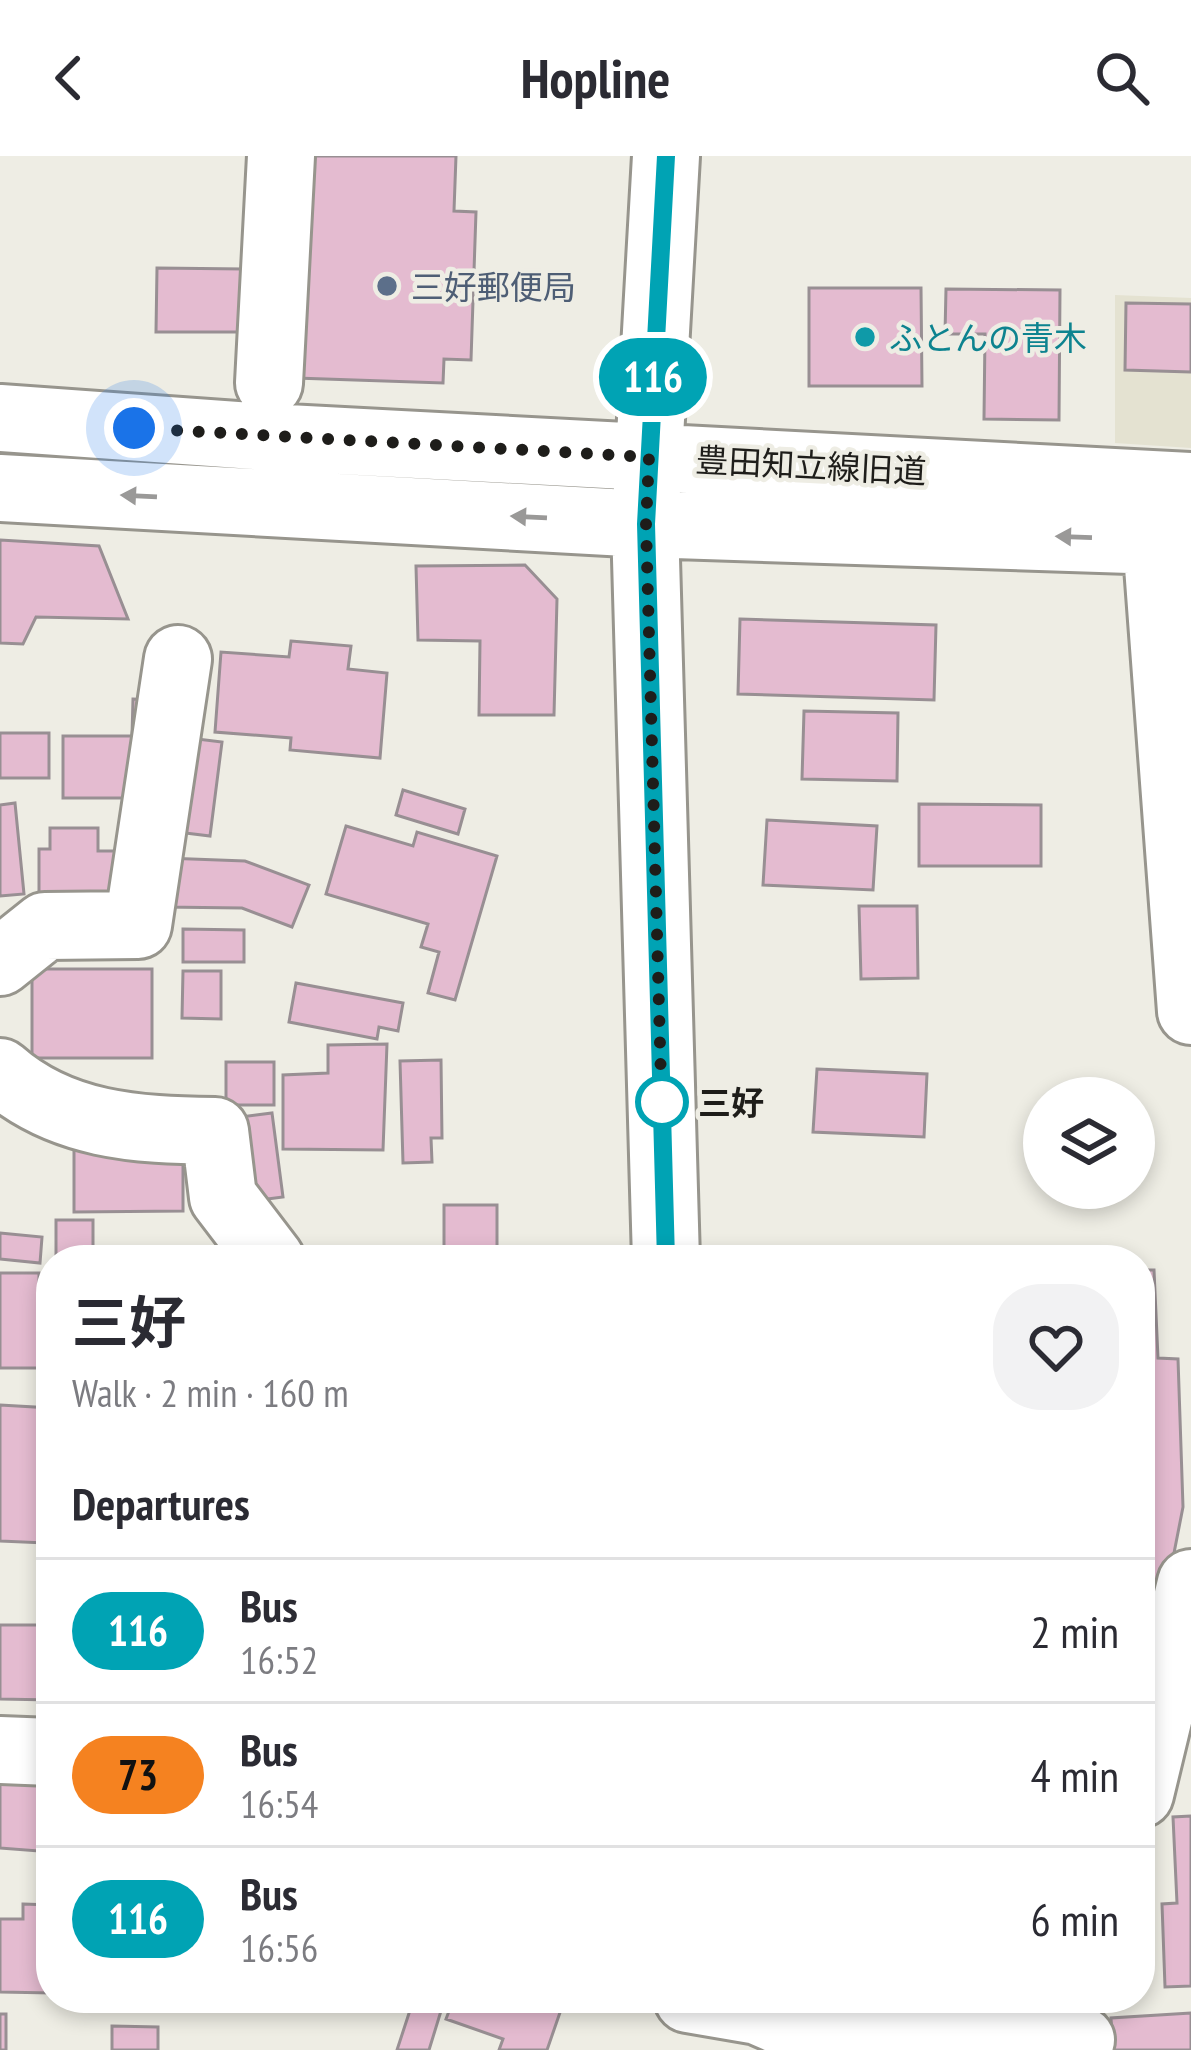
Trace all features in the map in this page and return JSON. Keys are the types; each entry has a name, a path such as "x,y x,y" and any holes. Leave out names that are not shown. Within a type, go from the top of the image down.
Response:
{"street":[{"path":"269,383 281,156"},
{"path":"666,156 646,524 666,1245"},
{"name":"豊田知立線旧道","path":"0,418 267,437 1191,486"},
{"name":"豊田知立線旧道","path":"0,488 646,524 1173,540"},
{"path":"1173,540 1191,1011"},
{"path":"0,962 45,926 138,925 178,659"},
{"path":"0,1072 26,1096 90,1121 142,1130 214,1131 223,1197 260,1245"},
{"path":"1155,1737 1188,1611"},
{"path":"0,1750 36,1751"},
{"path":"689,2013 692,2050"},
{"path":"763,2013 836,2045 1085,2029"}],"shaded area":[{"path":"1115,295 1191,298 1191,448 1115,443"}],"building":[{"name":"三好郵便局","path":"304,156 456,156 454,211 476,212 471,360 444,359 443,383 296,378"},
{"path":"157,268 243,269 242,332 156,332"},
{"name":"ふとんの青木","path":"809,288 921,288 922,386 809,386"},
{"path":"946,289 1060,290 1059,420 984,419 985,334 945,334"},
{"path":"1126,303 1191,304 1191,372 1125,370"},
{"path":"0,540 99,546 128,619 36,617 23,644 0,643"},
{"path":"525,565 557,599 554,715 479,715 480,641 418,640 416,566"},
{"path":"740,619 936,625 934,700 738,694"},
{"path":"291,641 351,646 348,669 387,673 380,758 290,750 291,738 215,732 221,652 289,657"},
{"path":"133,699 148,700 147,798 63,798 63,736 132,736"},
{"path":"804,711 898,713 897,781 802,779"},
{"path":"0,733 49,733 49,778 0,778"},
{"path":"181,737 222,742 210,836 169,831"},
{"path":"403,790 465,809 458,834 396,815"},
{"path":"15,803 24,894 0,896 0,805"},
{"path":"919,804 1041,805 1041,866 919,866"},
{"path":"767,820 877,826 873,890 763,885"},
{"path":"346,826 413,846 417,832 497,856 455,1000 428,993 439,952 421,947 428,924 326,894"},
{"path":"50,828 98,828 98,851 127,851 127,898 39,898 39,849 50,849"},
{"path":"165,858 245,861 309,885 292,927 242,908 164,907"},
{"path":"859,906 917,906 918,978 861,979"},
{"path":"183,929 244,930 244,962 183,962"},
{"path":"32,969 152,969 152,1058 32,1058"},
{"path":"183,971 221,971 221,1019 182,1018"},
{"path":"296,983 403,1003 398,1031 379,1027 377,1039 289,1022"},
{"path":"387,1044 383,1150 283,1149 283,1075 328,1073 328,1045"},
{"path":"441,1060 442,1138 431,1138 432,1162 403,1163 400,1061"},
{"path":"226,1062 274,1062 274,1105 226,1105"},
{"path":"817,1069 927,1074 924,1137 813,1132"},
{"path":"272,1113 283,1197 244,1202 233,1118"},
{"path":"183,1141 183,1211 74,1212 74,1142"},
{"path":"444,1205 497,1205 497,1245 444,1245"},
{"path":"56,1220 93,1220 93,1245 56,1245"},
{"path":"0,1233 42,1237 41,1245 36,1245 36,1263 0,1259"},
{"path":"0,1273 36,1273 36,1368 0,1368"},
{"path":"1155,1292 1158,1358 1178,1359 1183,1507 1155,1650"},
{"path":"0,1405 36,1407 36,1543 0,1541"},
{"path":"0,1625 36,1625 36,1700 0,1699"},
{"path":"0,1779 36,1782 36,1851 0,1848"},
{"path":"1191,1816 1191,1986 1165,1987 1162,1904 1177,1903 1173,1817"},
{"path":"23,1904 36,1904 36,1993 0,1992 0,1919 23,1919"},
{"path":"409,2013 440,2013 429,2050 397,2050"},
{"path":"448,2013 560,2013 547,2050 499,2050 503,2039 446,2019"},
{"path":"1191,2013 1191,2050 1113,2050 1111,2018"},
{"path":"0,2014 6,2014 6,2050 0,2050"},
{"path":"112,2026 158,2027 158,2050 112,2050"}],"bus line":[{"name":"116","path":"666,156 646,524 666,1245"}],"place":[{"name":"三好郵便局","path":"387,286"},
{"name":"ふとんの青木","path":"865,337"},
{"name":"三好","path":"662,1102"}],"route":[{"path":"134,428 649,457 646,524 662,1119 662,1102"}]}
